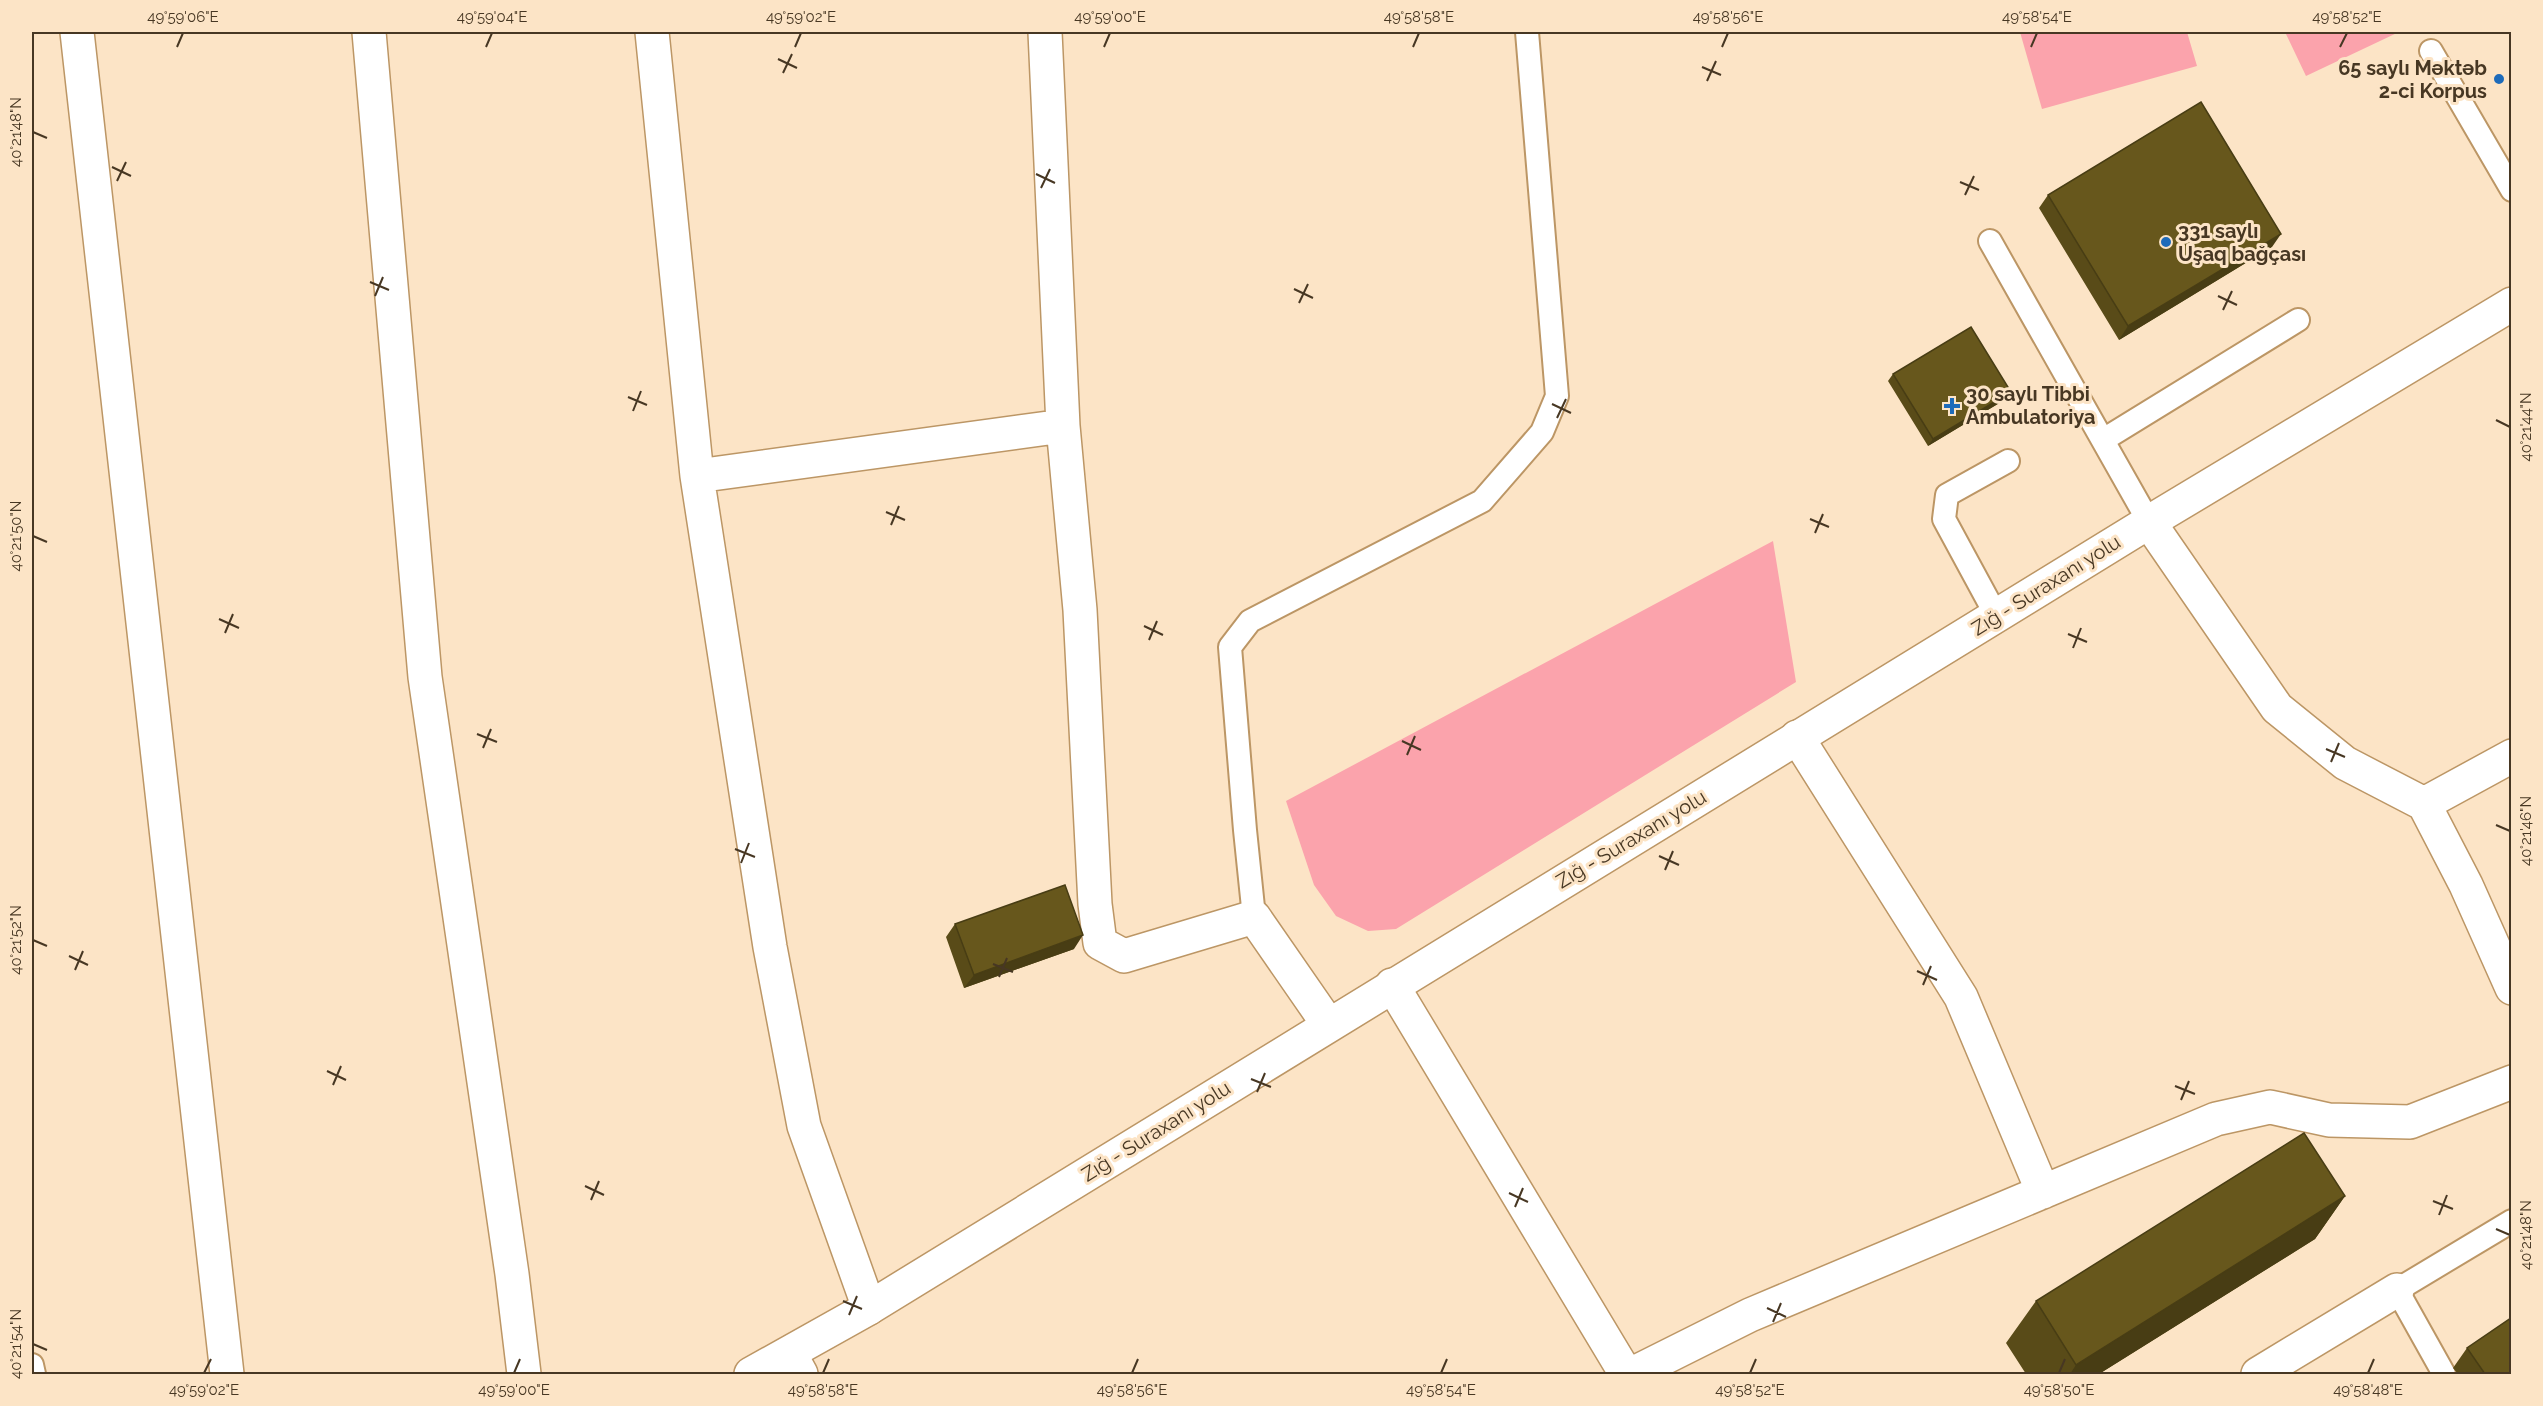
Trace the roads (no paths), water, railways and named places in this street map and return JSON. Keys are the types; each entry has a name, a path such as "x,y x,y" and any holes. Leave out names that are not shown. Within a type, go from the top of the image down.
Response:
{"street":[{"path":"77,32 227,1374"},
{"path":"369,32 425,677 512,1274 524,1374"},
{"path":"652,32 697,476 770,947 804,1126 869,1308"},
{"path":"1045,32 1063,426 1080,610 1095,904 1100,943 1125,956 1254,917 1328,1024"},
{"name":"Zığ - Suraxanı yolu","path":"751,1374 796,1364 869,1308 1328,1024 2511,303"},
{"path":"697,476 1063,426"},
{"path":"2149,522 2277,708 2345,763 2424,804 2466,885 2511,988"},
{"path":"1797,737 1961,997 2043,1192"},
{"path":"2424,804 2511,756"},
{"path":"1392,986 1626,1374"},
{"path":"1632,1374 1750,1315 2216,1119 2270,1107 2330,1120 2410,1122 2511,1082"},
{"path":"2258,1374 2397,1290"}],"lane":[{"path":"1254,917 1230,647 1250,621 1482,501 1542,432 1557,396 1527,32"},
{"path":"2431,51 2511,190"},
{"path":"1990,242 2149,522"},
{"path":"2103,440 2298,320"},
{"path":"1996,615 1944,519 1947,495 2007,461"},
{"path":"2444,1374 2397,1290 2511,1221"},
{"path":"32,1365 34,1374"}],"place":[{"name":"65 saylı Məktəb 2-ci Korpus","path":"2499,79"},
{"name":"331 saylı Uşaq bağçası","path":"2166,242"},
{"name":"30 saylı Tibbi Ambulatoriya","path":"1952,406"}]}
